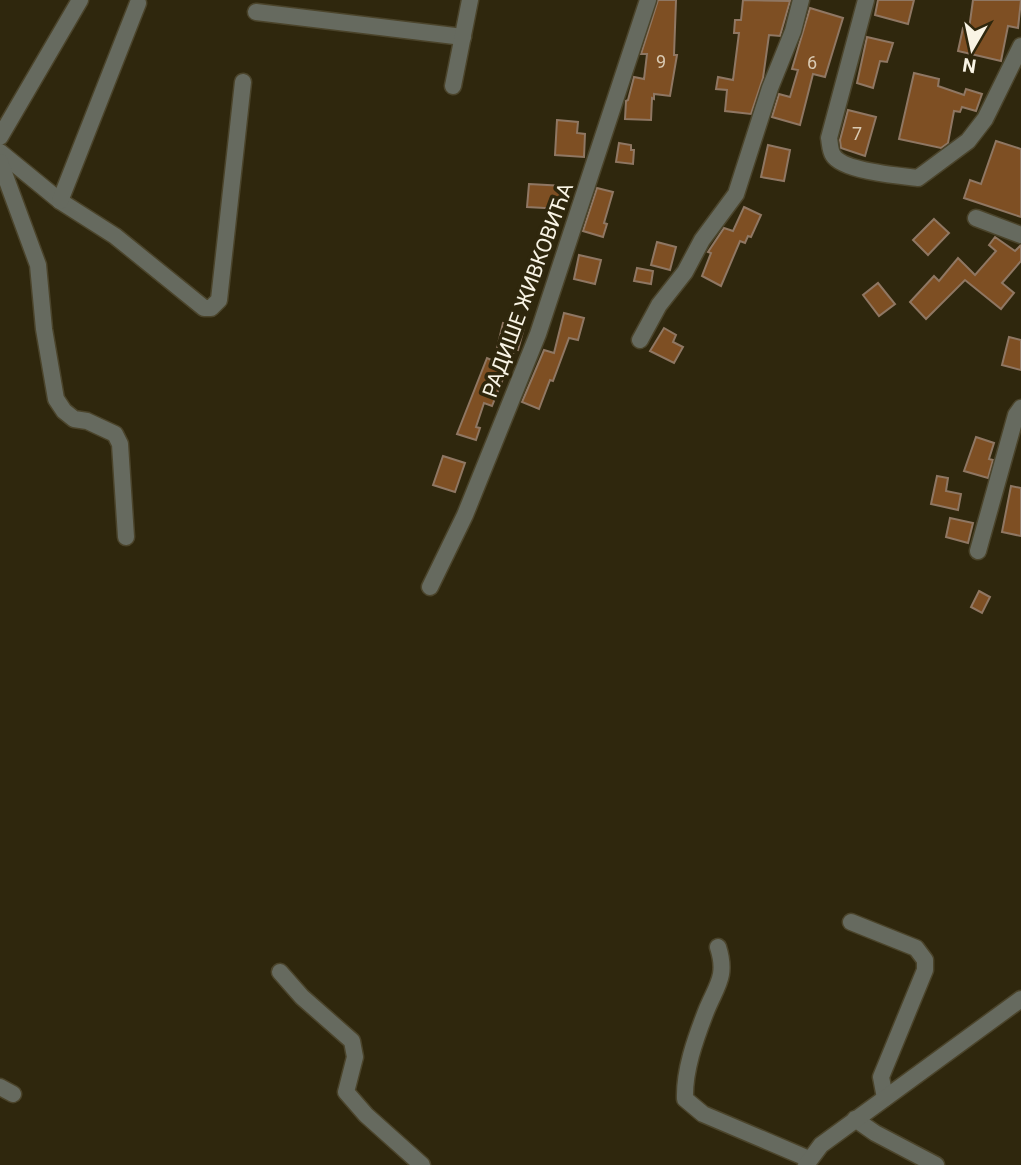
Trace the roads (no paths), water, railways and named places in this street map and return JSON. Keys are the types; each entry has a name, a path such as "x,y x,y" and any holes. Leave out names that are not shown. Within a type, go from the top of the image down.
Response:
{"street":[{"path":"0,137 80,0"},
{"path":"453,86 470,0"},
{"name":"РАДИШЕ ЖИВКОВИЋА","path":"430,587 465,515 538,334 648,0"},
{"path":"640,340 659,305 685,272 702,240 736,194 770,88 793,31 801,0"},
{"path":"866,0 829,138 833,155 839,161 867,172 918,178 968,141 985,119 1021,46"},
{"path":"60,201 138,3"},
{"path":"256,12 463,37"},
{"path":"0,152 60,201 115,236 204,308 211,308 219,300 243,82"},
{"path":"0,162 38,265 44,329 56,399 74,419 87,421 116,433 121,444 126,537"},
{"path":"976,218 1021,235"},
{"path":"978,551 1016,415 1021,408"},
{"path":"851,922 916,948 925,960 925,970 881,1077 885,1098"},
{"path":"718,947 723,962 720,980 705,1014 684,1082 685,1099 703,1114 808,1162 821,1145 1021,999"},
{"path":"279,972 302,997 352,1041 355,1057 346,1092 366,1115 422,1165"},
{"path":"855,1119 936,1165"}]}
